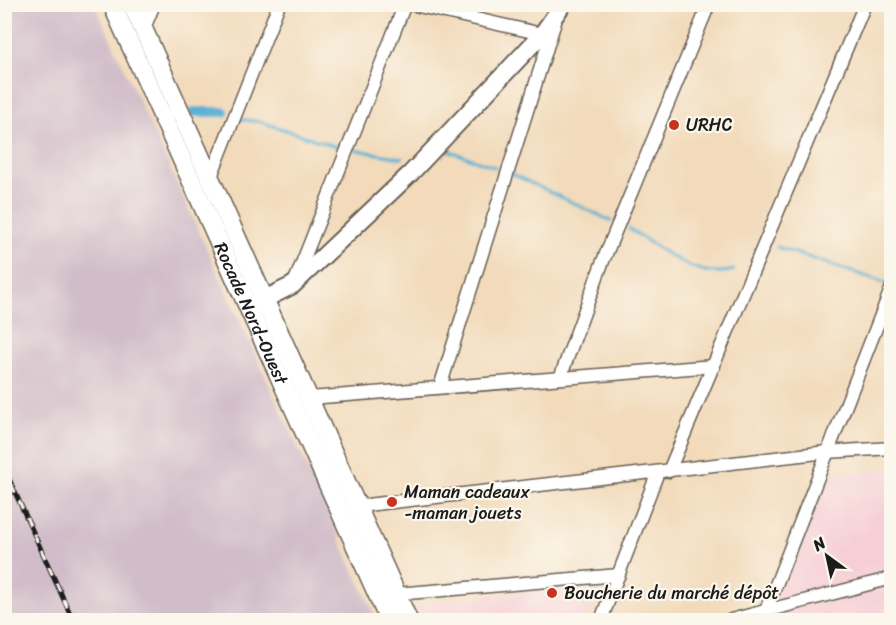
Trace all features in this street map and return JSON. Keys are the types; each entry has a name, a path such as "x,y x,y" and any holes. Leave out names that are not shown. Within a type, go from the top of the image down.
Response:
{"main road":[{"name":"Rocade Nord-Ouest","path":"112,4 257,303 310,398 408,621"},
{"name":"Rocade Nord-Ouest","path":"132,4 210,179 257,303 389,621"}],"street":[{"path":"143,30 154,4"},
{"path":"210,179 279,4"},
{"path":"293,285 405,4"},
{"path":"410,4 542,34"},
{"path":"560,378 601,266 709,4"},
{"path":"601,621 663,472 714,366 865,4"},
{"path":"257,303 293,285 452,132 542,34 560,8"},
{"path":"440,387 560,8"},
{"path":"765,613 891,288"},
{"path":"310,398 714,366"},
{"path":"358,506 827,452 891,448"},
{"path":"396,594 619,575"},
{"path":"731,621 891,578"}],"shaded area":[{"path":"4,5 95,5 377,620 5,620"},
{"path":"891,470 891,579 773,606 825,475"},
{"name":"Boucherie du marché dépôt","path":"600,583 586,620 425,620 416,604"},
{"path":"891,585 891,620 747,620"}],"waterway":[{"path":"194,112 224,112"},
{"path":"239,119 261,122 338,147"},
{"path":"356,150 402,158"},
{"path":"450,151 495,167"},
{"path":"510,173 611,221"},
{"path":"629,229 692,267 706,271 734,270"},
{"path":"777,247 889,284"}],"railway":[{"path":"4,468 73,620"}],"place":[{"name":"URHC","path":"674,125"},
{"name":"Maman cadeaux -maman jouets","path":"392,502"},
{"name":"Boucherie du marché dépôt","path":"552,593"}]}
